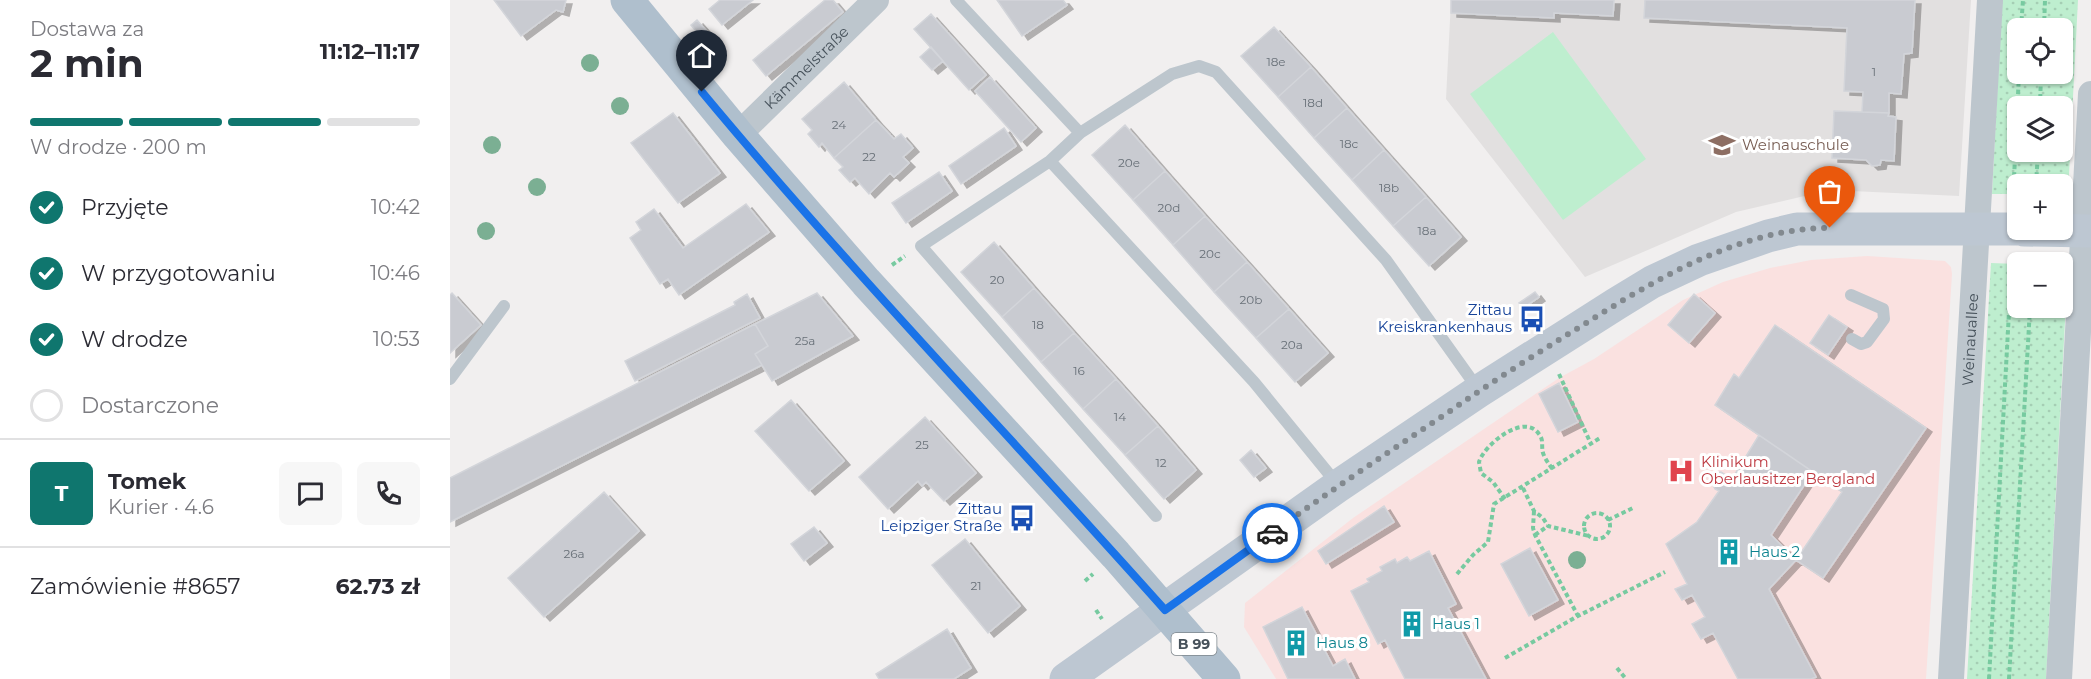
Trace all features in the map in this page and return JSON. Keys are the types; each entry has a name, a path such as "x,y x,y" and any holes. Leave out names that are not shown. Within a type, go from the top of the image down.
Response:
{"main road":[{"name":"B 99","path":"627,0 738,135 866,282 1015,443 1224,679"},
{"path":"1066,679 1338,486 1479,391 1652,282 1699,260 1768,236 1797,229 2007,229"}],"street":[{"name":"Kämmelstraße","path":"738,135 876,0"},
{"name":"Weinauallee","path":"1951,679 1990,0"},
{"path":"2059,679 2087,230 2091,94"}],"lane":[{"path":"956,0 1080,133"},
{"path":"1156,516 921,246 1050,161 1080,133 1172,74 1199,66 1216,72 1386,260 1479,391"},
{"path":"1050,161 1254,382 1338,486"},
{"path":"1851,295 1883,309 1884,319 1867,342 1861,344 1852,339"},
{"path":"450,379 504,306"}],"path":[{"path":"2022,18 2023,0"},
{"path":"2044,18 2045,0"},
{"path":"2018,174 2019,84"},
{"path":"1989,679 2016,240"},
{"path":"2009,679 2029,318"},
{"path":"1558,374 1591,444"},
{"path":"1505,499 1493,482 1480,473 1479,462 1488,446 1504,435 1520,428 1537,431 1552,470"},
{"path":"1457,574 1488,542 1494,504 1600,438"},
{"path":"1523,488 1534,512 1535,535 1578,616"},
{"path":"1608,520 1633,508"},
{"path":"1534,512 1543,518 1548,526 1597,539 1605,537 1609,529 1608,520 1603,515 1591,515 1584,525 1589,536"},
{"path":"1535,535 1548,526"},
{"path":"1505,657 1578,616 1665,572"},
{"path":"1617,668 1626,679"}],"shaded area":[{"name":"Weinauschule","path":"1451,0 1971,0 1959,196 1830,190 1736,212 1585,277 1446,99"},
{"name":"Klinikum Oberlausitzer Bergland","path":"1867,256 1945,261 1951,267 1952,274 1926,679 1276,679 1244,627 1245,603 1353,518 1559,378 1594,359 1683,300 1723,282 1770,268 1811,260"}],"green space":[{"path":"2002,0 2078,0 2073,97 2007,96 2007,162 2070,162 2069,174 2007,174 2007,194 1992,194"},
{"path":"1553,32 1646,159 1563,220 1470,94"},
{"path":"1991,263 2007,264 2007,318 2065,318 2046,679 1967,679"}],"building":[{"path":"494,0 566,0 563,12 556,10 521,36"},
{"path":"720,0 753,0 722,25 709,9"},
{"path":"825,0 833,0 843,12 766,76 753,60"},
{"path":"997,0 1063,0 1067,5 1022,36"},
{"path":"1451,0 1614,0 1613,16 1554,13 1554,18 1451,13"},
{"path":"1645,0 1915,0 1912,53 1904,54 1901,94 1889,93 1889,113 1862,112 1863,92 1844,91 1847,28 1644,18"},
{"path":"931,14 986,75 969,90 914,29"},
{"path":"697,20 711,36 704,41 691,25"},
{"path":"1274,27 1311,67 1278,97 1241,56"},
{"path":"931,47 943,61 932,70 920,57"},
{"path":"1311,67 1347,108 1314,138 1278,97"},
{"path":"990,77 1036,128 1021,142 975,91"},
{"path":"844,82 876,120 834,158 822,143 819,147 808,134 812,130 802,119"},
{"path":"1347,108 1384,150 1352,180 1314,138"},
{"path":"1834,111 1889,113 1888,116 1896,117 1894,161 1881,160 1880,165 1872,166 1866,160 1832,158"},
{"path":"673,113 720,173 678,203 631,143"},
{"path":"876,120 894,139 901,134 913,148 903,157 909,163 894,177 890,173 869,194 855,178 850,182 839,170 843,167 834,158"},
{"path":"1125,125 1165,171 1133,200 1092,155"},
{"path":"1004,128 1016,146 961,184 949,166"},
{"path":"1384,150 1426,197 1393,226 1352,180"},
{"path":"1165,171 1205,216 1173,245 1133,200"},
{"path":"939,172 952,191 906,223 892,203"},
{"path":"1426,197 1461,237 1429,266 1393,226"},
{"path":"746,204 769,232 679,295 668,279 660,284 630,238 641,230 636,222 654,209 683,248"},
{"path":"1205,216 1247,262 1214,292 1173,245"},
{"path":"994,242 1034,288 1002,317 961,272"},
{"path":"1247,262 1289,309 1256,338 1214,292"},
{"path":"1034,288 1074,333 1041,362 1002,317"},
{"path":"1535,292 1539,297 1523,308 1519,303"},
{"path":"452,293 481,325 450,353 450,295"},
{"path":"817,293 853,336 772,381 755,354 768,346 755,324"},
{"path":"747,294 760,318 635,381 625,361 735,305 734,302"},
{"path":"1694,294 1715,313 1689,343 1668,325"},
{"path":"1289,309 1328,353 1295,382 1256,338"},
{"path":"1829,315 1847,327 1828,355 1810,343"},
{"path":"755,324 768,346 755,354 762,365 450,522 450,478"},
{"path":"1775,325 1926,428 1823,578 1796,560 1842,492 1715,405 1734,374 1739,378"},
{"path":"1074,333 1116,379 1083,409 1041,362"},
{"path":"1116,379 1158,426 1125,455 1083,409"},
{"path":"1559,383 1578,422 1558,432 1539,394"},
{"path":"791,400 844,461 809,491 755,431"},
{"path":"925,417 976,473 944,501 926,482 922,486 918,481 888,509 859,477"},
{"path":"1158,426 1196,470 1164,499 1125,455"},
{"name":"Haus 2","path":"1759,435 1813,472 1771,535 1796,560 1769,589 1816,677 1811,679 1738,679 1713,633 1701,639 1692,624 1705,617 1692,595 1682,600 1675,589 1687,584 1666,544 1697,522 1719,491 1715,489 1710,480 1714,473 1721,472 1732,479"},
{"path":"1251,450 1266,468 1254,477 1240,460"},
{"path":"604,492 639,531 544,617 508,578"},
{"path":"1384,506 1394,522 1326,564 1318,551"},
{"path":"814,527 827,543 804,561 791,544"},
{"path":"965,539 1020,606 988,633 932,565"},
{"path":"1530,548 1558,600 1529,616 1501,564"},
{"name":"Haus 1","path":"1429,551 1456,604 1448,608 1486,679 1405,679 1385,640 1378,644 1351,591 1369,582 1367,579 1382,571 1380,567 1395,559 1397,563 1407,557 1410,561"},
{"name":"Haus 8","path":"1302,607 1333,666 1345,659 1355,679 1288,679 1263,627"},
{"path":"947,629 971,668 954,679 879,679 876,674"}],"way so far":[{"path":"1272,533 1498,378 1652,282 1699,260 1780,232 1830,228"}],"place":[{"name":"Weinauschule","path":"1722,145"},
{"name":"Zittau Kreiskrankenhaus","path":"1532,319"},
{"name":"Klinikum Oberlausitzer Bergland","path":"1681,471"},
{"name":"Zittau Leipziger Straße","path":"1022,518"},
{"name":"Haus 2","path":"1729,552"},
{"name":"Haus 1","path":"1412,624"},
{"name":"Haus 8","path":"1296,643"}],"route":[{"path":"702,92 866,282 1165,610 1272,533"}]}
